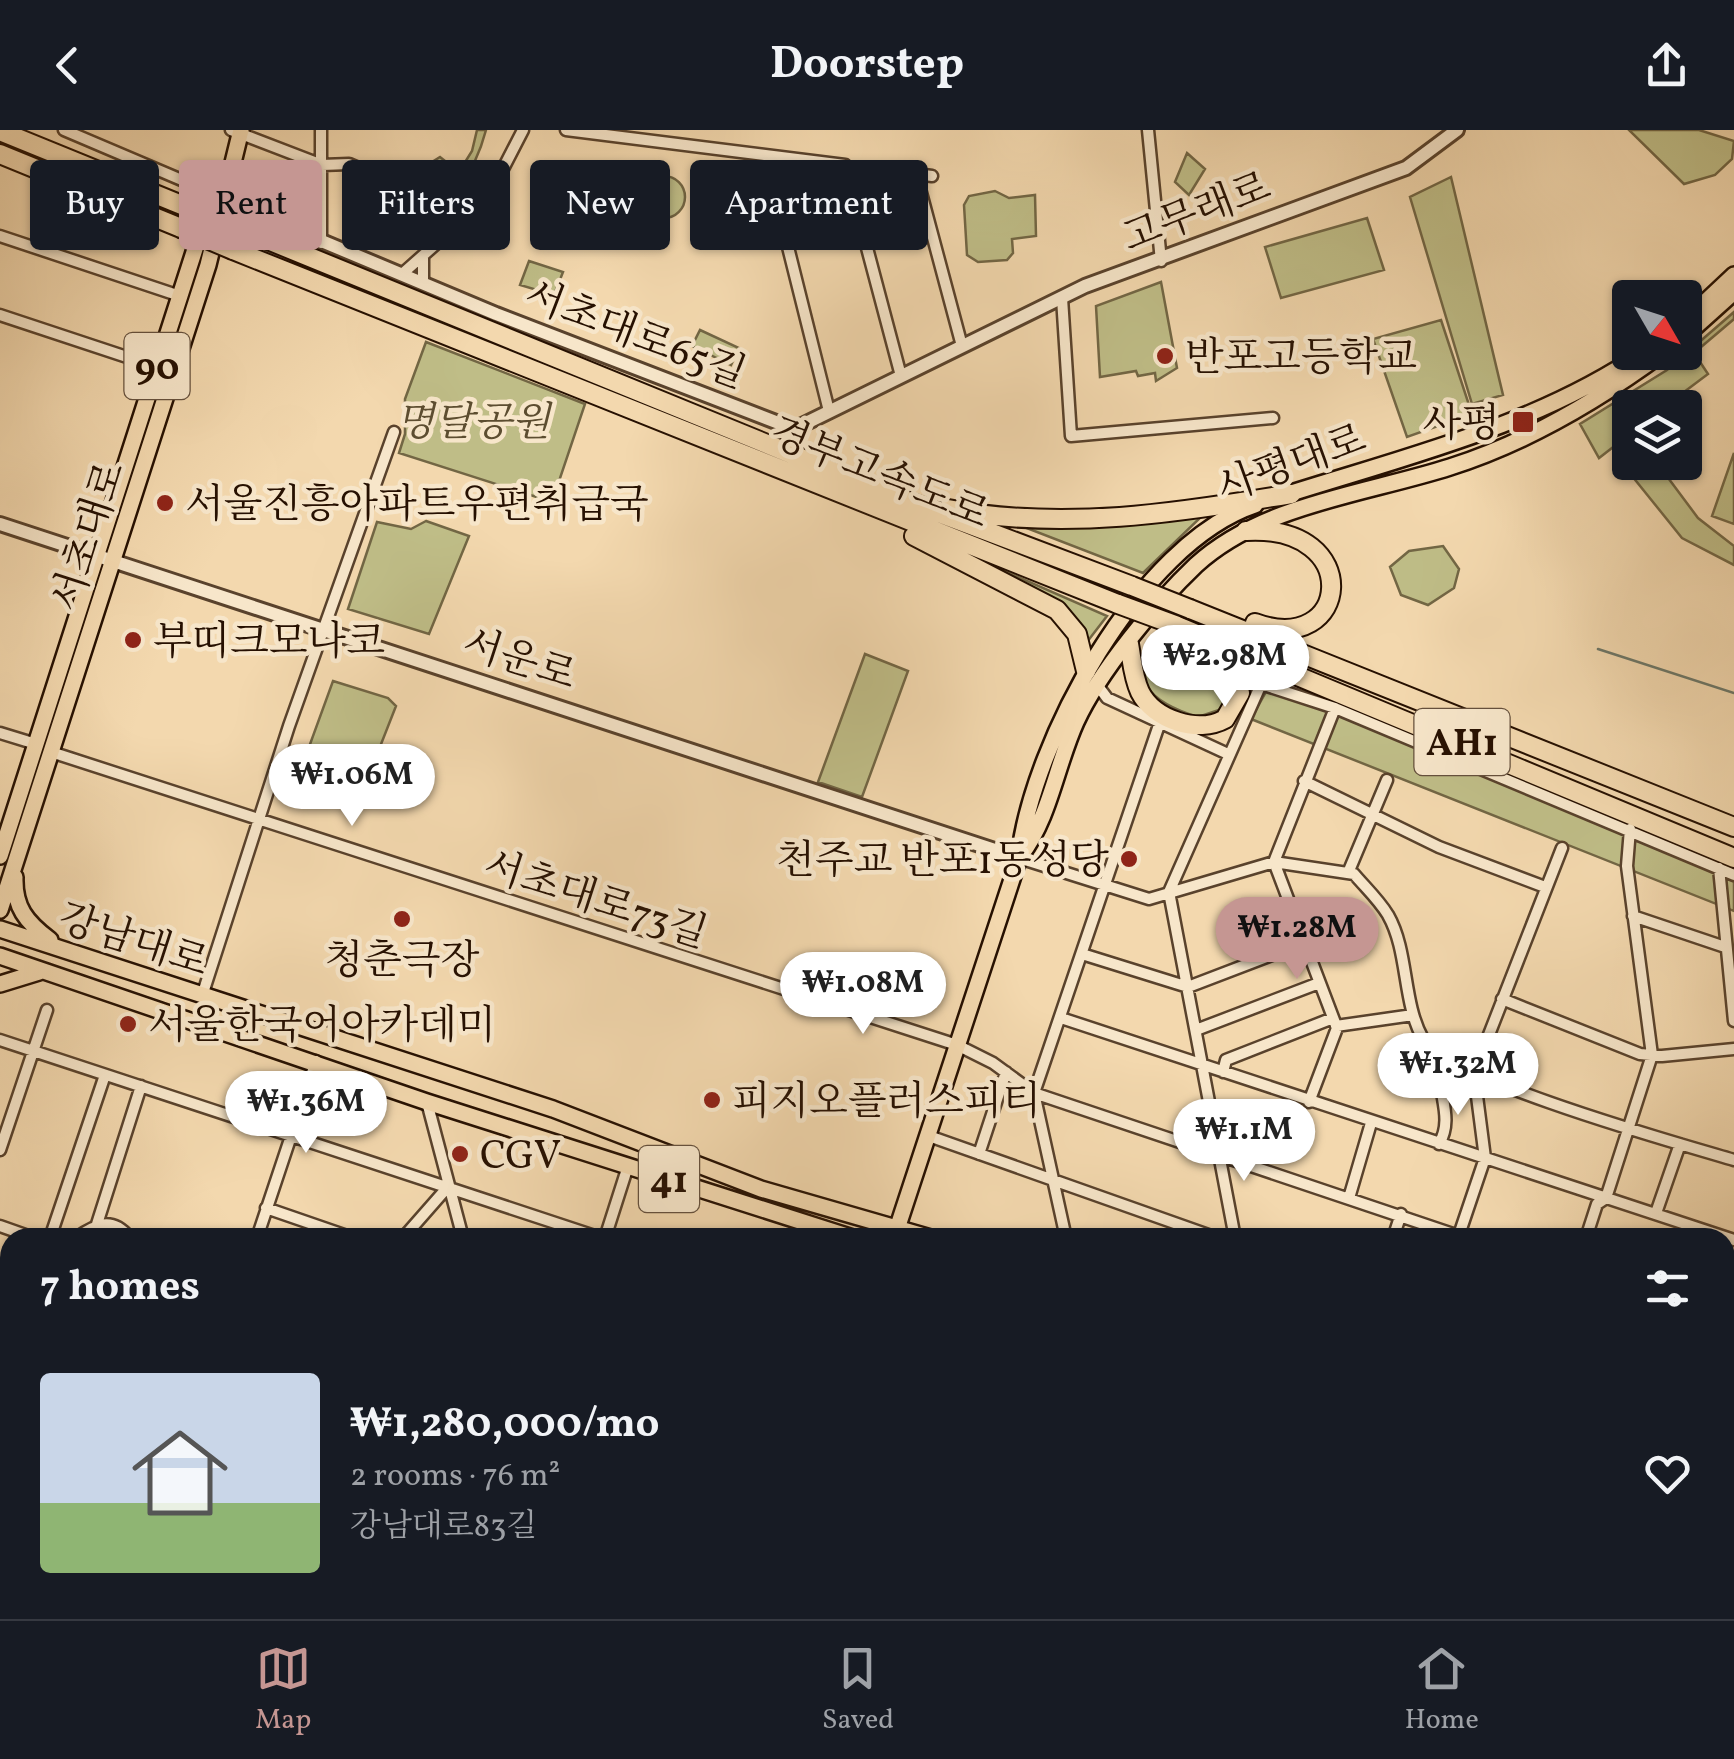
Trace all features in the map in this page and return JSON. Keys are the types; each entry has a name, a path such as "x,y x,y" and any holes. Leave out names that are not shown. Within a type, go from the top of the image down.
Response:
{"highway":[{"name":"경부고속도로","path":"0,131 894,496 1190,608 1734,825"},
{"name":"경부고속도로","path":"0,154 626,404 820,488 1181,628 1726,863"},
{"path":"820,488 1057,610 1077,634 1092,678"},
{"path":"894,496 956,510 1048,519 1182,512 1290,494"},
{"path":"1213,618 1244,619 1290,632 1314,621 1328,601 1327,566 1309,543 1288,531 1246,531"},
{"path":"1129,644 1135,679 1149,704 1183,723 1212,725 1234,708 1240,683 1228,664 1181,628"}],"main road":[{"name":"서초대로","path":"230,160 237,131"},
{"name":"서초대로","path":"105,558 157,366 199,250"},
{"name":"서초대로","path":"0,910 7,859 203,250"},
{"path":"1702,305 1734,275"},
{"path":"1702,321 1734,292"},
{"name":"사평대로","path":"898,1228 1057,726 1187,544 1230,515 1544,408 1588,389 1617,370"},
{"name":"사평대로","path":"1092,678 1129,644 1194,567 1246,531 1452,466 1538,430 1636,370"},
{"path":"7,859 18,907 27,921 60,948"},
{"name":"강남대로","path":"0,928 552,1108 745,1184 881,1228"},
{"name":"강남대로","path":"0,956 427,1102 628,1166 801,1228"},
{"path":"0,984 30,972 48,972"}],"street":[{"path":"64,130 92,135 179,173"},
{"path":"320,130 322,160"},
{"path":"402,274 488,198 523,130"},
{"path":"566,130 845,166 900,376"},
{"path":"1148,130 1161,260"},
{"name":"고무래로","path":"794,428 1062,298 1406,168 1457,130"},
{"name":"서초대로","path":"237,131 310,160"},
{"path":"774,156 772,173 782,222 829,411"},
{"name":"서초대로","path":"322,165 342,164"},
{"path":"932,176 916,174 962,346"},
{"path":"0,236 180,296"},
{"name":"서초대로65길","path":"322,244 794,428"},
{"path":"423,257 424,282"},
{"path":"1062,298 1071,436 1273,418"},
{"path":"0,315 157,366"},
{"path":"202,996 257,819 394,432"},
{"name":"서운로","path":"0,524 715,755 1018,858"},
{"path":"1092,678 1108,698 1228,754"},
{"path":"1233,1228 1170,892 1261,684 1335,708 1630,830 1726,863 1734,874"},
{"path":"1309,1102 1335,1022 1274,862 1335,708"},
{"path":"1064,1228 1034,1094 1160,722"},
{"name":"서초대로73길","path":"0,733 652,944 780,991 956,1045 1006,1072 1034,1094 1401,1214 1428,1228"},
{"path":"1348,872 1387,780"},
{"path":"1304,782 1440,847 1545,887"},
{"path":"1589,1228 1597,1204 1606,1198 1652,1056 1627,866 1630,830"},
{"path":"1464,1228 1485,1158 1474,1073 1562,848"},
{"path":"1018,858 1150,899 1274,862 1354,874 1390,918 1413,1015 1424,1040 1442,1057 1474,1073 1734,1160"},
{"path":"1726,863 1725,947 1734,1021"},
{"path":"1633,916 1725,947"},
{"path":"1082,954 1188,987 1303,943"},
{"path":"1196,1030 1319,983"},
{"path":"1502,999 1652,1056 1734,1048"},
{"path":"0,1150 47,1010"},
{"path":"1224,1072 1226,1060 1335,1022 1413,1015"},
{"path":"1061,1018 1371,1123 1656,1213 1687,1228"},
{"path":"0,1040 572,1228"},
{"path":"1439,1144 1448,1122 1438,1074 1442,1057"},
{"path":"260,1228 316,1061"},
{"path":"979,1154 1006,1072"},
{"path":"53,1228 104,1075"},
{"path":"96,1224 141,1086"},
{"path":"427,1102 459,1228"},
{"path":"1349,1198 1371,1123"},
{"path":"926,1136 1187,1228"},
{"path":"1656,1213 1680,1144"},
{"path":"606,1228 628,1166"},
{"path":"412,1228 446,1188"},
{"path":"266,1208 322,1228"},
{"path":"1396,1228 1401,1214"},
{"path":"90,1228 108,1223 115,1228"}],"green space":[{"path":"477,130 486,130 475,160 466,160"},
{"path":"1629,130 1699,130 1734,141 1732,159 1715,175 1684,184"},
{"path":"1187,153 1205,169 1189,195 1175,182"},
{"path":"1451,177 1503,395 1472,404 1410,197"},
{"path":"670,178 683,189 683,205 670,216"},
{"path":"995,191 1009,198 1035,195 1036,236 1012,239 1013,253 1007,260 978,262 967,255 964,205 969,196"},
{"path":"1367,218 1384,270 1281,298 1265,247"},
{"path":"529,261 563,272 554,295 520,285"},
{"path":"1161,282 1177,368 1156,381 1155,373 1138,376 1136,371 1100,377 1096,306"},
{"path":"1734,312 1734,319 1702,346 1702,340"},
{"path":"1441,320 1472,414 1407,437 1373,339"},
{"path":"700,330 739,348 731,365 692,346"},
{"name":"명달공원","path":"426,342 585,404 552,502 399,453 405,434 405,399"},
{"path":"1702,365 1708,374 1687,390 1635,390 1667,370 1702,370"},
{"path":"1612,404 1612,448 1599,458 1580,424"},
{"path":"1734,453 1734,524 1712,516"},
{"path":"1635,480 1670,480 1698,518 1734,546 1734,565 1682,538"},
{"path":"998,517 1201,517 1143,573"},
{"path":"426,521 469,536 429,634 348,609 377,522 411,529"},
{"path":"1443,546 1459,569 1454,588 1428,605 1401,595 1390,567 1409,551"},
{"path":"959,551 1107,616 1087,642"},
{"path":"1161,637 1224,665 1233,692 1225,708 1198,717 1156,697 1144,678 1144,666"},
{"path":"865,654 908,671 862,797 818,782"},
{"path":"333,681 388,698 396,706 363,790 309,777 301,769"},
{"path":"1267,690 1345,718 1734,880 1734,911 1251,719"}],"waterway":[{"path":"1598,649 1734,693"}],"place":[{"name":"반포고등학교","path":"1165,356"},
{"name":"사평","path":"1523,422"},
{"name":"서울진흥아파트우편취급국","path":"165,503"},
{"name":"부띠크모나코","path":"133,640"},
{"name":"천주교 반포1동성당","path":"1129,859"},
{"name":"청춘극장","path":"402,919"},
{"name":"서울한국어아카데미","path":"128,1024"},
{"name":"피지오플러스피티","path":"712,1100"},
{"name":"CGV","path":"460,1154"}]}
